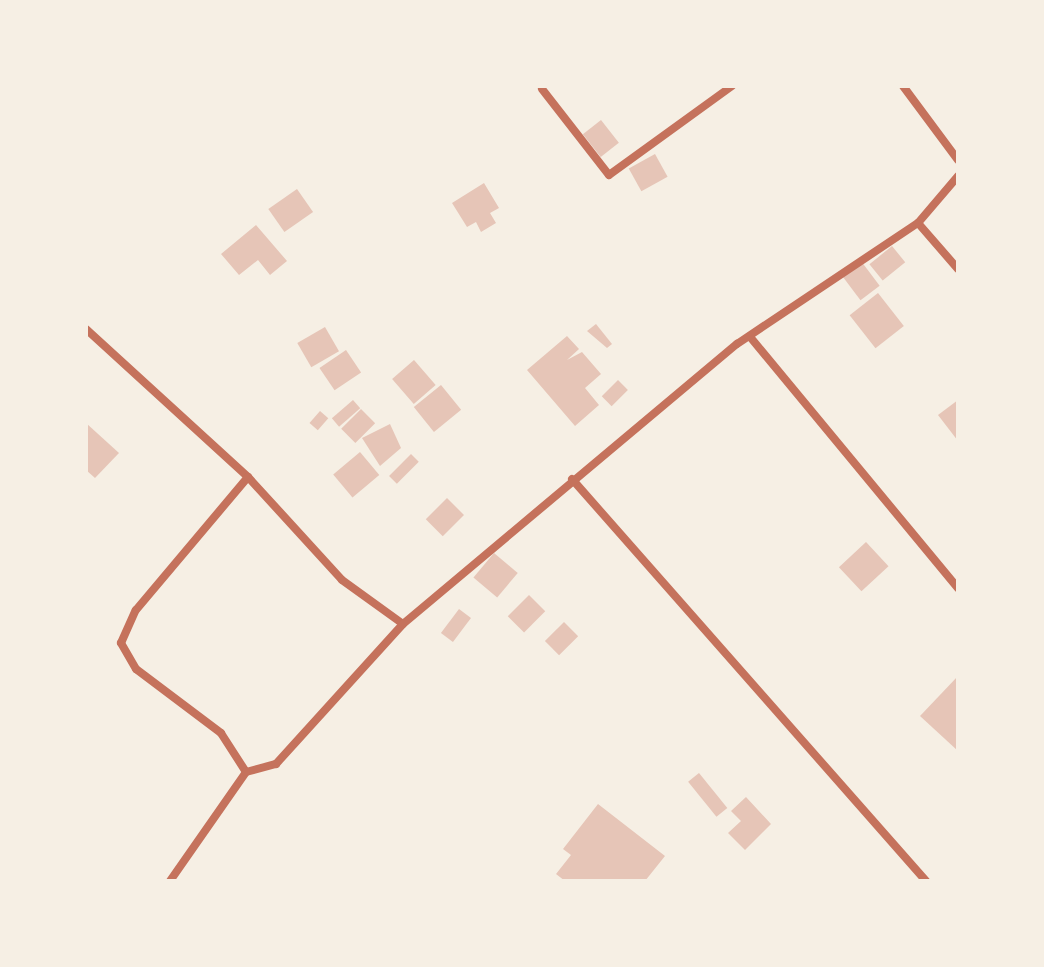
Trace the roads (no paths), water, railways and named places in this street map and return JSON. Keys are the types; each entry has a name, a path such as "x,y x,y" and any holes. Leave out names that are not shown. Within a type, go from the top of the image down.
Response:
{"street":[{"path":"542,89 609,175 732,86"},
{"path":"903,86 958,160"},
{"path":"170,881 246,772 276,764 403,624 572,479 751,338 918,223 958,176"},
{"path":"918,223 958,269"},
{"path":"86,329 248,477 342,580 403,624"},
{"path":"751,338 958,588"},
{"path":"246,772 221,733 136,669 121,643 136,610 248,477"},
{"path":"572,479 926,881"}]}
